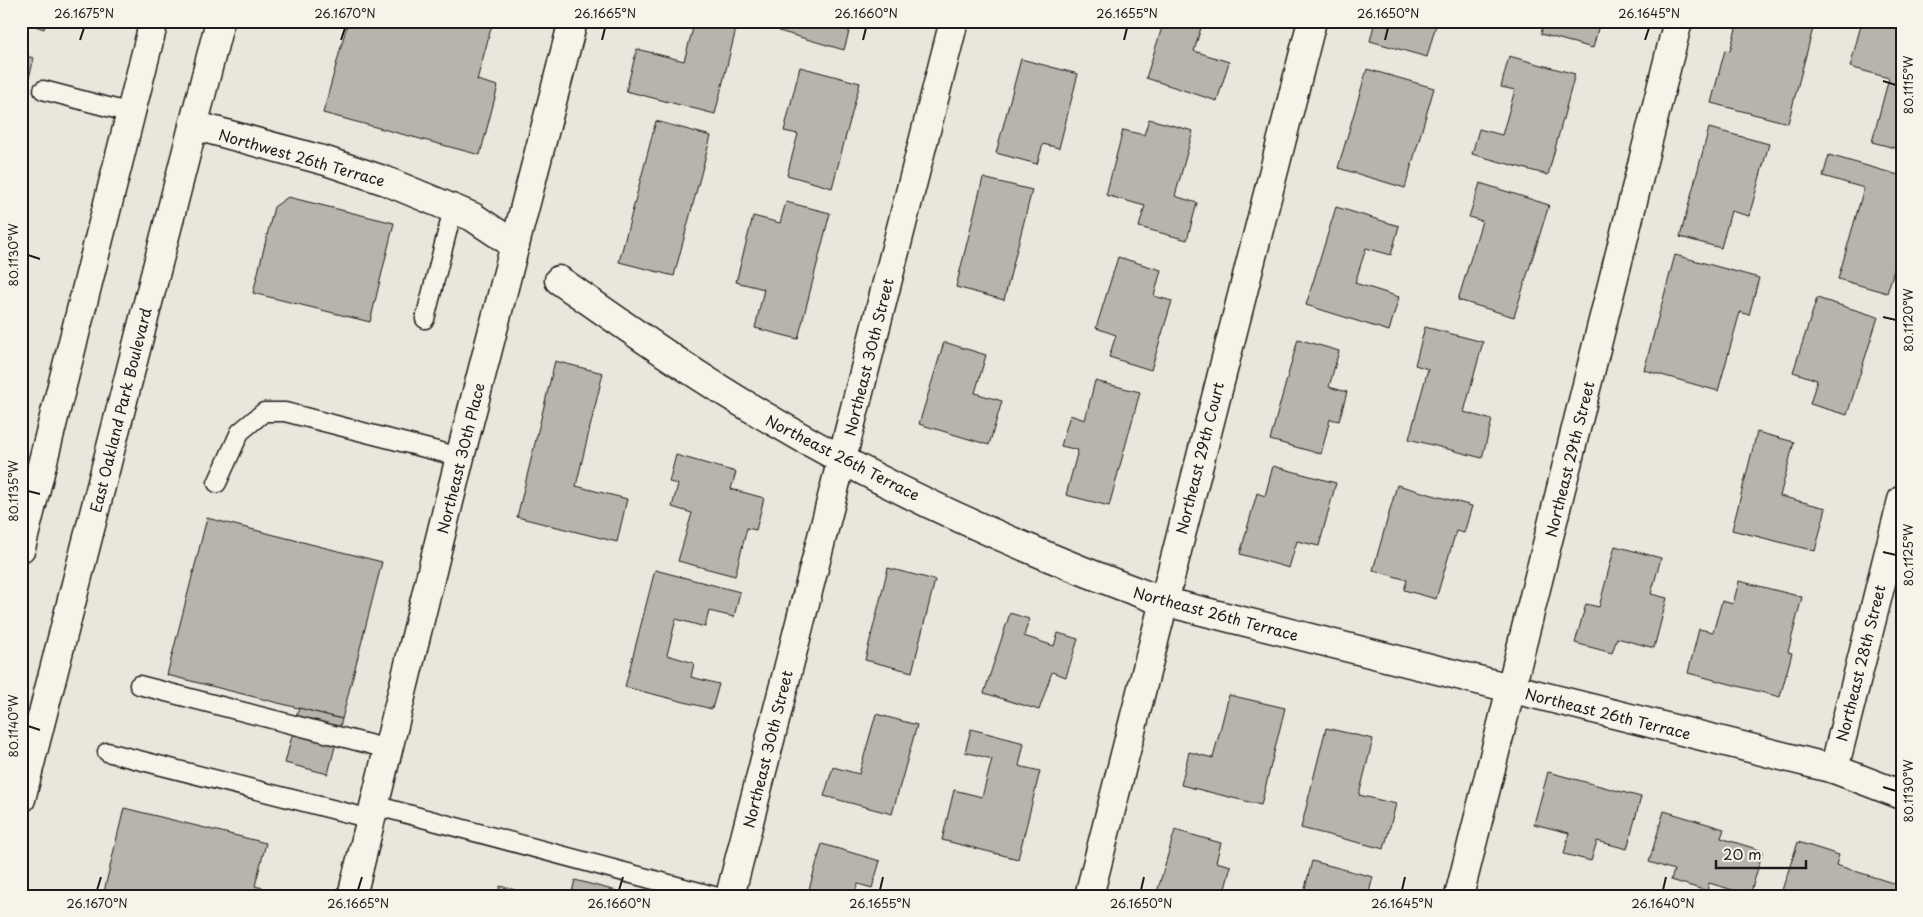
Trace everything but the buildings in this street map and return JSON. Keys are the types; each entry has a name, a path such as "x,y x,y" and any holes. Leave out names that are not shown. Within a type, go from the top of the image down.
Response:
{"street":[{"path":"21,548 154,21"},
{"name":"East Oakland Park Boulevard","path":"21,799 220,21"},
{"name":"Northeast 30th Place","path":"352,896 460,457 573,21"},
{"name":"Northeast 30th Street","path":"730,896 954,21"},
{"name":"Northeast 29th Court","path":"1089,896 1162,601 1312,21"},
{"name":"Northeast 29th Street","path":"1459,896 1678,21"},
{"name":"Northwest 26th Terrace","path":"193,125 326,161 386,181 473,217 515,245"},
{"name":"Northeast 26th Terrace","path":"559,280 671,358 760,414 842,460 1004,538 1097,577 1162,601 1834,769 1902,795"},
{"name":"Northeast 28th Street","path":"1834,769 1902,500"}],"lane":[{"path":"43,90 131,112"},
{"path":"425,319 453,209"},
{"path":"217,483 240,432 264,412 285,412 460,457"},
{"path":"139,685 388,749"},
{"path":"107,752 372,812 714,896"}]}
